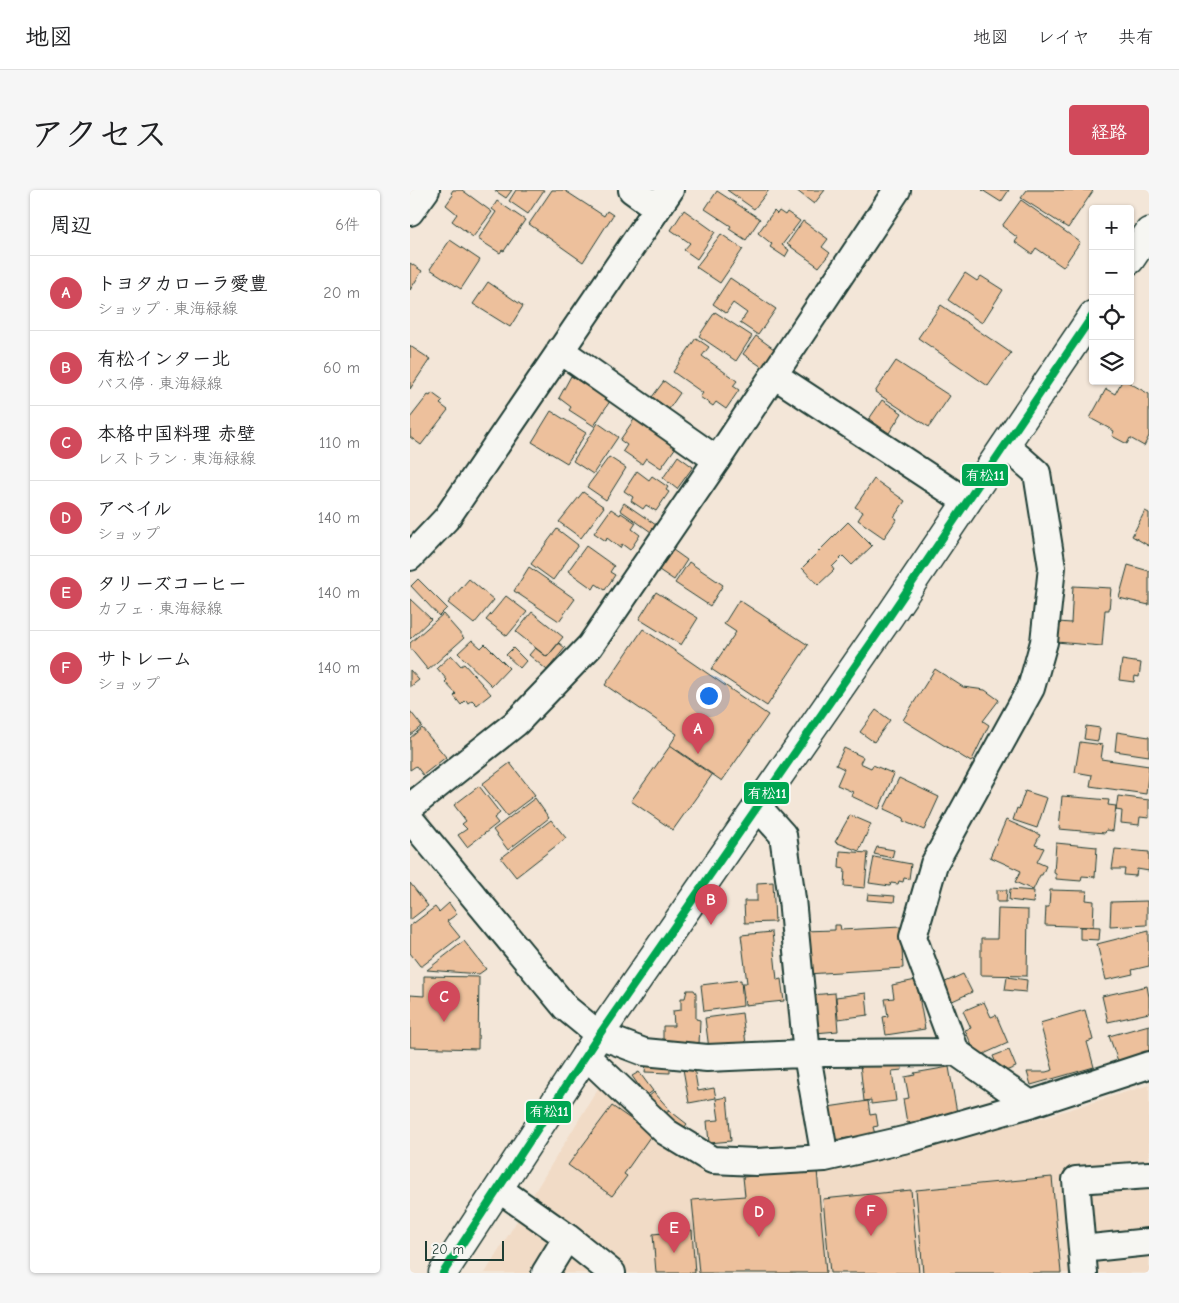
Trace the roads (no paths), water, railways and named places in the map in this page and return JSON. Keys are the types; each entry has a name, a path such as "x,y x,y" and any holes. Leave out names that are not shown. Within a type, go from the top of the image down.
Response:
{"main road":[{"path":"1134,254 1149,232"},
{"path":"443,1273 592,1045 967,502 1089,321"}],"street":[{"path":"410,557 446,519 664,199 632,190"},
{"path":"410,807 516,723 590,646 898,190"},
{"path":"560,350 717,460"},
{"path":"774,375 967,502"},
{"path":"1005,445 1037,473 1052,567 1044,642 1031,688 934,864 913,936 956,1052 1030,1104"},
{"path":"757,806 784,835 807,1055 825,1158"},
{"path":"410,819 566,1008 592,1045 666,1132 712,1160 756,1162 825,1158 912,1138 1030,1104 1149,1065"},
{"path":"592,1045 707,1058 956,1052"},
{"path":"1149,1175 1076,1180 1083,1261 1149,1242"},
{"path":"499,1189 557,1260 612,1273"}],"place":[{"name":"トヨタカローラ愛豊","path":"698,754"},
{"name":"有松インター北","path":"711,925"},
{"name":"本格中国料理 赤壁","path":"444,1022"},
{"name":"サトレーム","path":"871,1236"},
{"name":"アベイル","path":"759,1237"},
{"name":"タリーズコーヒー","path":"674,1253"}]}
